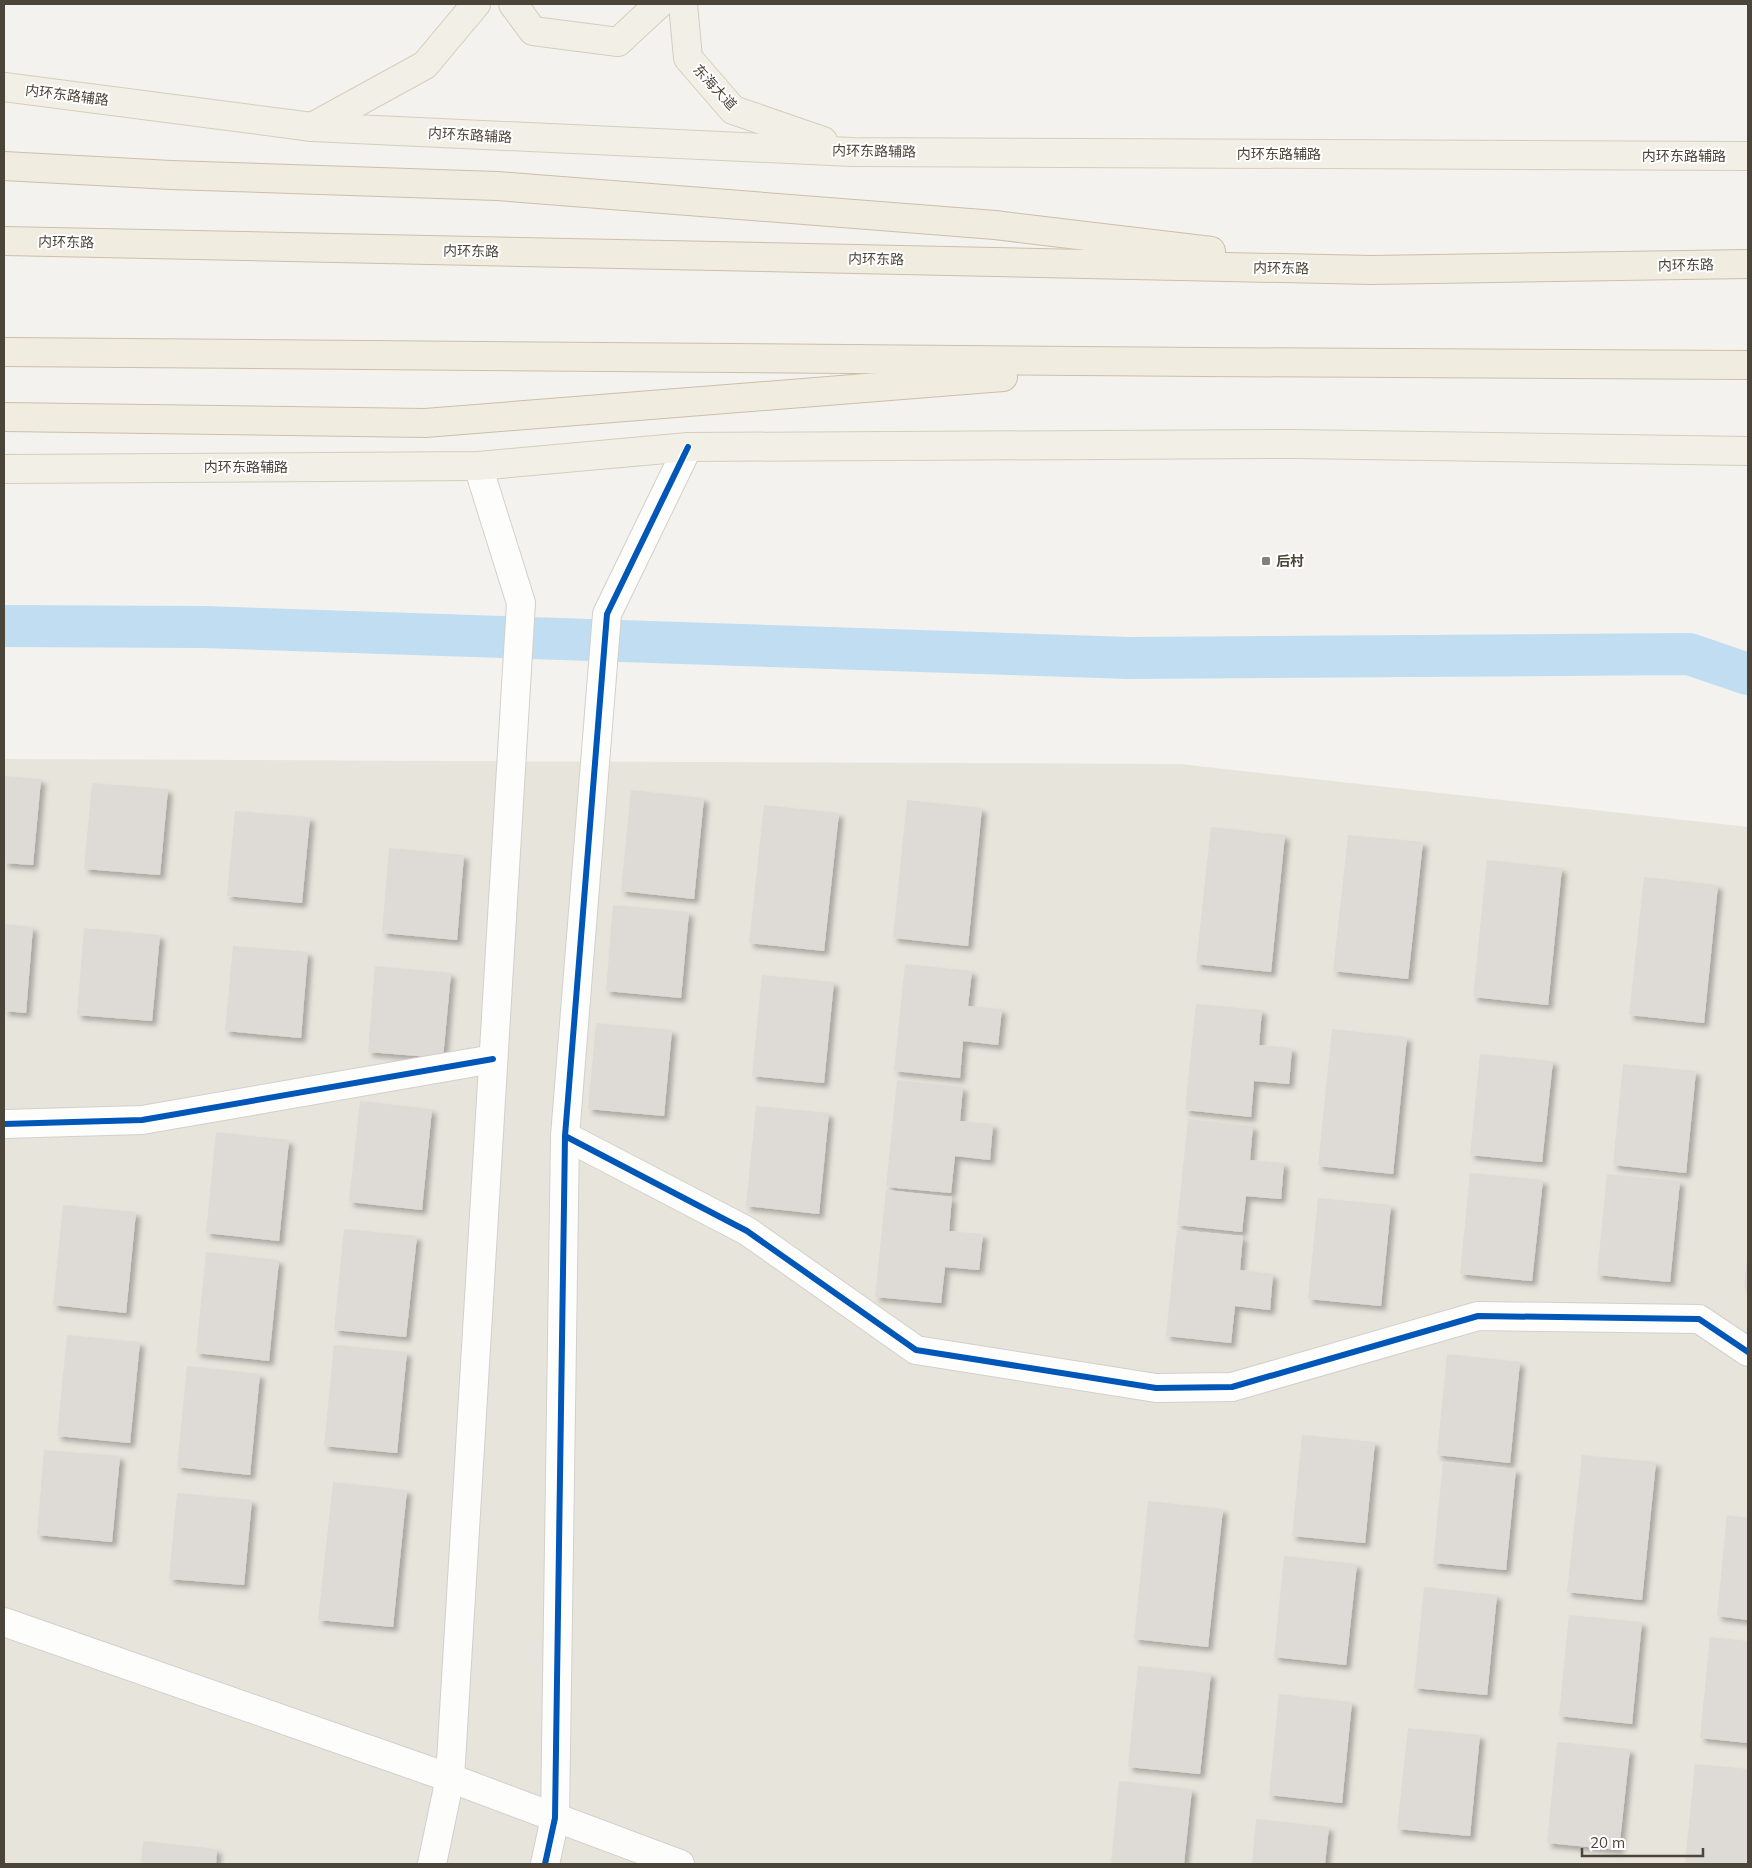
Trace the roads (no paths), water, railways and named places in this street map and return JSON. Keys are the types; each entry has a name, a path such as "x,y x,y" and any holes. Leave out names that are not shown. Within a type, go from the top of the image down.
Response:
{"highway":[{"path":"4,166 161,174 498,186 995,225 1372,270"},
{"name":"内环东路","path":"4,241 1372,270 1748,264"},
{"path":"4,352 1748,365"},
{"path":"4,417 425,423 825,390 1203,362"}],"main road":[{"path":"312,128 425,65 476,4"},
{"path":"513,4 533,31 618,42 659,4"},
{"name":"东海大道","path":"683,4 688,58 733,110 852,152"},
{"name":"内环东路辅路","path":"4,87 312,128 852,152 1748,156"},
{"name":"内环东路辅路","path":"4,469 478,466 688,447 1294,444 1748,451"}],"street":[{"path":"545,1864 555,1818 565,1136 607,614 688,447"},
{"path":"432,1864 450,1778 521,603 478,466"},
{"path":"4,1124 142,1120 493,1059"},
{"path":"565,1136 747,1231 916,1350 1156,1388 1232,1387 1478,1316 1699,1319 1748,1352"},
{"path":"4,1622 450,1778 680,1864"}],"waterway":[{"path":"4,626 203,627 1129,658 1689,654 1748,674"}],"place":[{"name":"后村","path":"1266,561"}]}
